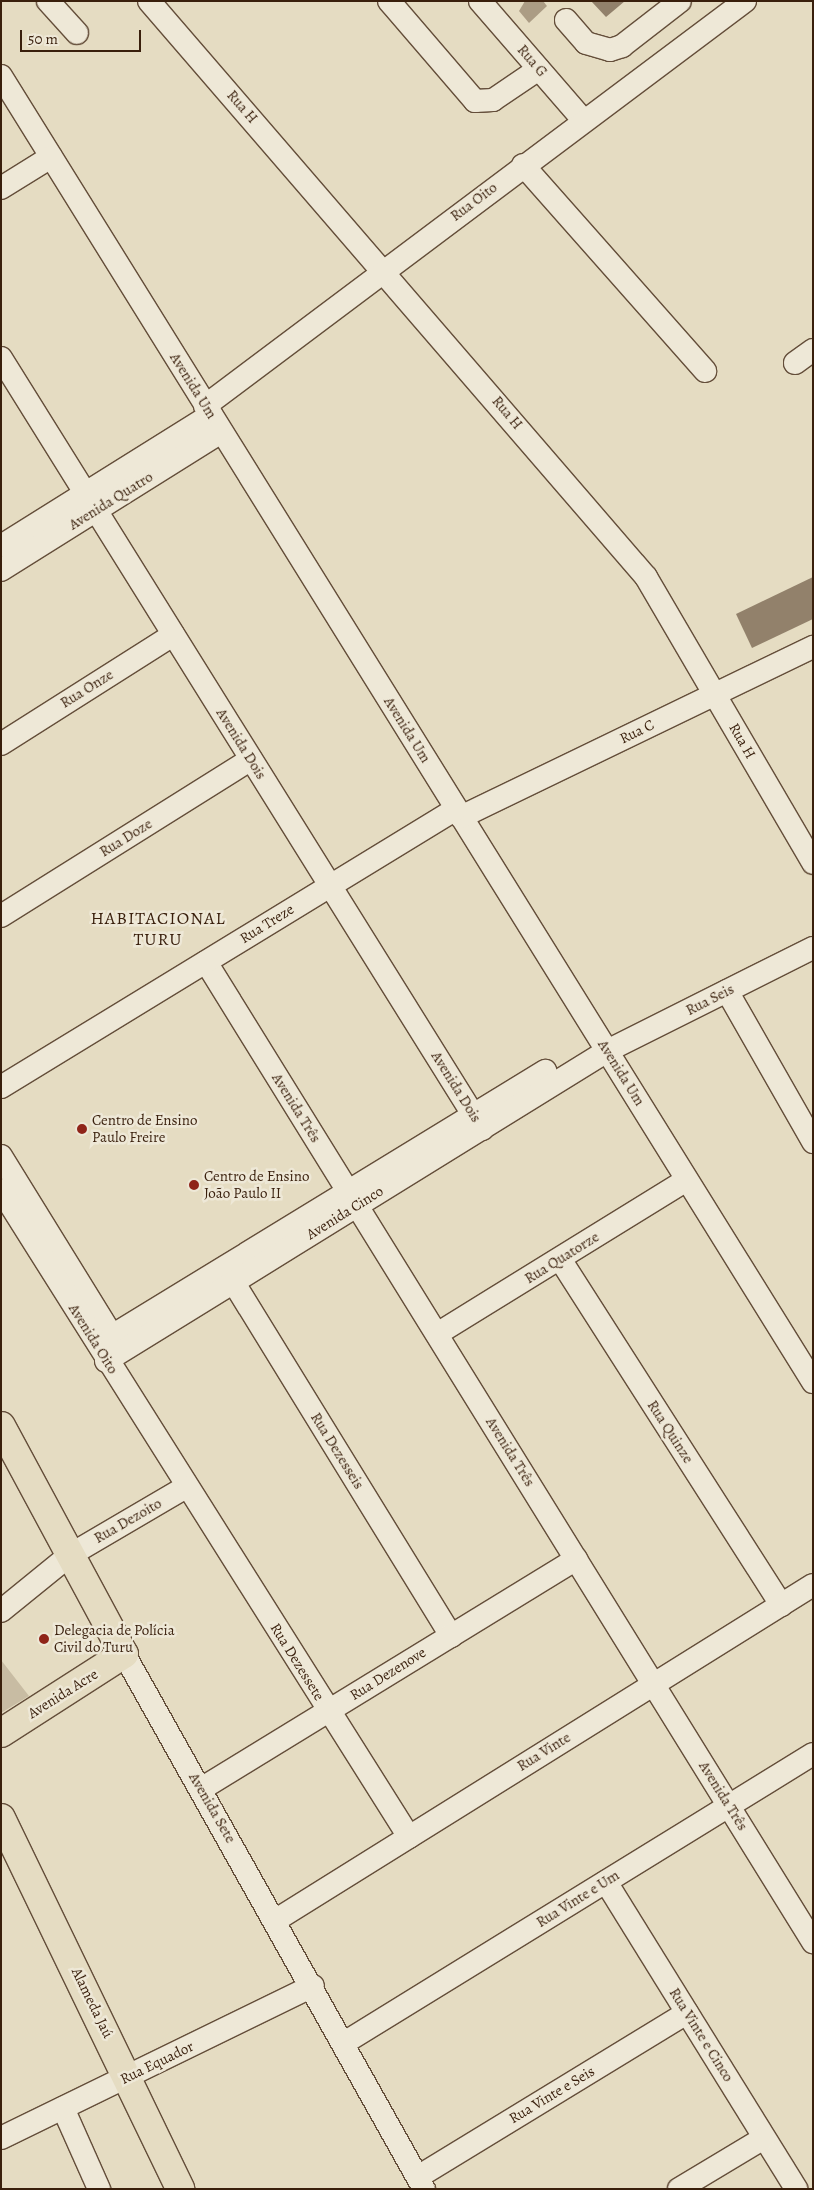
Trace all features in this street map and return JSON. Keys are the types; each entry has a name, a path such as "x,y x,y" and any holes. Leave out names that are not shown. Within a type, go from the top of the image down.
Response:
{"main road":[{"name":"Avenida Sete","path":"1,1426 124,1654"},
{"name":"Avenida Acre","path":"1,1733 124,1654"},
{"name":"Alameda Jaú","path":"1,1818 128,2077 180,2189"}],"street":[{"path":"48,1 77,33"},
{"name":"Rua H","path":"149,1 384,269 646,577 813,863"},
{"path":"389,1 475,101 493,100 539,69"},
{"name":"Rua G","path":"480,1 584,120"},
{"path":"566,20 586,43 610,50 622,46 680,1"},
{"name":"Rua Oito","path":"212,418 384,269 745,1"},
{"name":"Avenida Um","path":"1,76 813,1382"},
{"path":"1,188 51,157"},
{"path":"523,165 705,371"},
{"path":"794,363 813,350"},
{"name":"Avenida Dois","path":"1,358 477,1122"},
{"name":"Avenida Quatro","path":"1,570 91,502 212,418"},
{"name":"Avenida Quatro","path":"1,546 91,502"},
{"name":"Rua Onze","path":"1,744 173,635"},
{"name":"Rua C","path":"459,813 813,647"},
{"name":"Rua Doze","path":"1,916 251,759"},
{"name":"Rua Treze","path":"1,1087 330,886 459,813"},
{"name":"Rua Seis","path":"603,1045 727,991 813,948"},
{"name":"Avenida Três","path":"206,962 811,1937"},
{"path":"727,991 813,1142"},
{"name":"Avenida Cinco","path":"106,1361 229,1275 603,1045"},
{"path":"1,1156 112,1336 106,1361"},
{"name":"Rua Quatorze","path":"437,1334 686,1180"},
{"name":"Avenida Oito","path":"1,1190 186,1487"},
{"name":"Rua Quinze","path":"560,1259 781,1605"},
{"name":"Avenida Cinco","path":"112,1336 229,1275"},
{"name":"Rua Dezesseis","path":"229,1275 451,1636"},
{"name":"Rua Dezoito","path":"1,1611 70,1555 186,1487"},
{"name":"Rua Dezessete","path":"186,1487 409,1837"},
{"name":"Rua Dezenove","path":"200,1789 576,1559"},
{"name":"Rua Vinte","path":"276,1920 813,1585"},
{"name":"Avenida Sete","path":"124,1654 276,1920 421,2183"},
{"name":"Rua Vinte e Um","path":"344,2043 813,1754"},
{"name":"Rua Vinte e Cinco","path":"606,1882 796,2189"},
{"name":"Rua Equador","path":"1,2138 312,1986"},
{"name":"Rua Vinte e Seis","path":"421,2183 687,2013"},
{"path":"63,2108 98,2189"},
{"path":"679,2189 764,2138"}],"shaded area":[{"path":"525,1 543,1 547,6 529,23 519,11"},
{"path":"1,1660 29,1696 1,1713"}],"building":[{"path":"591,1 625,1 606,17"},
{"path":"813,577 813,619 752,648 736,614"}],"place":[{"name":"Centro de Ensino Paulo Freire","path":"82,1129"},
{"name":"Centro de Ensino João Paulo II","path":"194,1185"},
{"name":"Delegacia de Polícia Civil do Turu","path":"44,1639"}],"district":[{"name":"HABITACIONAL TURU","path":"158,930"}]}
